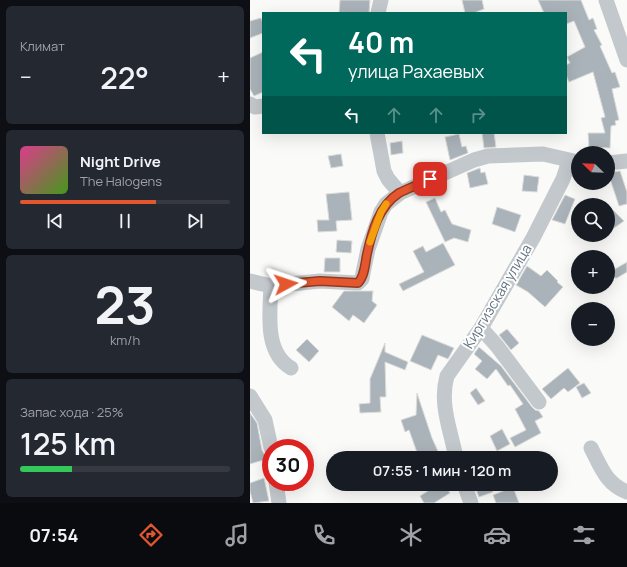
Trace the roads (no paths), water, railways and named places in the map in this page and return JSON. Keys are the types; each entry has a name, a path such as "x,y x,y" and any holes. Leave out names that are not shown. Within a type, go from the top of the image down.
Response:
{"street":[{"path":"378,12 381,0"},
{"path":"606,0 622,26 627,60"},
{"path":"250,104 255,107 262,106"},
{"path":"377,134 384,171 400,193"},
{"path":"250,280 271,286 320,281 358,283 362,279 368,249 381,212 386,204 400,193 474,160 488,156 543,154 571,160"},
{"path":"615,162 627,161"},
{"name":"Киргизская улица","path":"455,451 444,410 444,384 447,376 481,328 571,166"},
{"path":"271,286 271,336 275,351 281,361 291,368"},
{"path":"481,328 505,356 539,402"},
{"path":"250,396 265,420 269,439"},
{"path":"591,448 609,481 618,489 627,492"},
{"path":"277,491 279,503"},
{"path":"467,491 471,503"}]}
